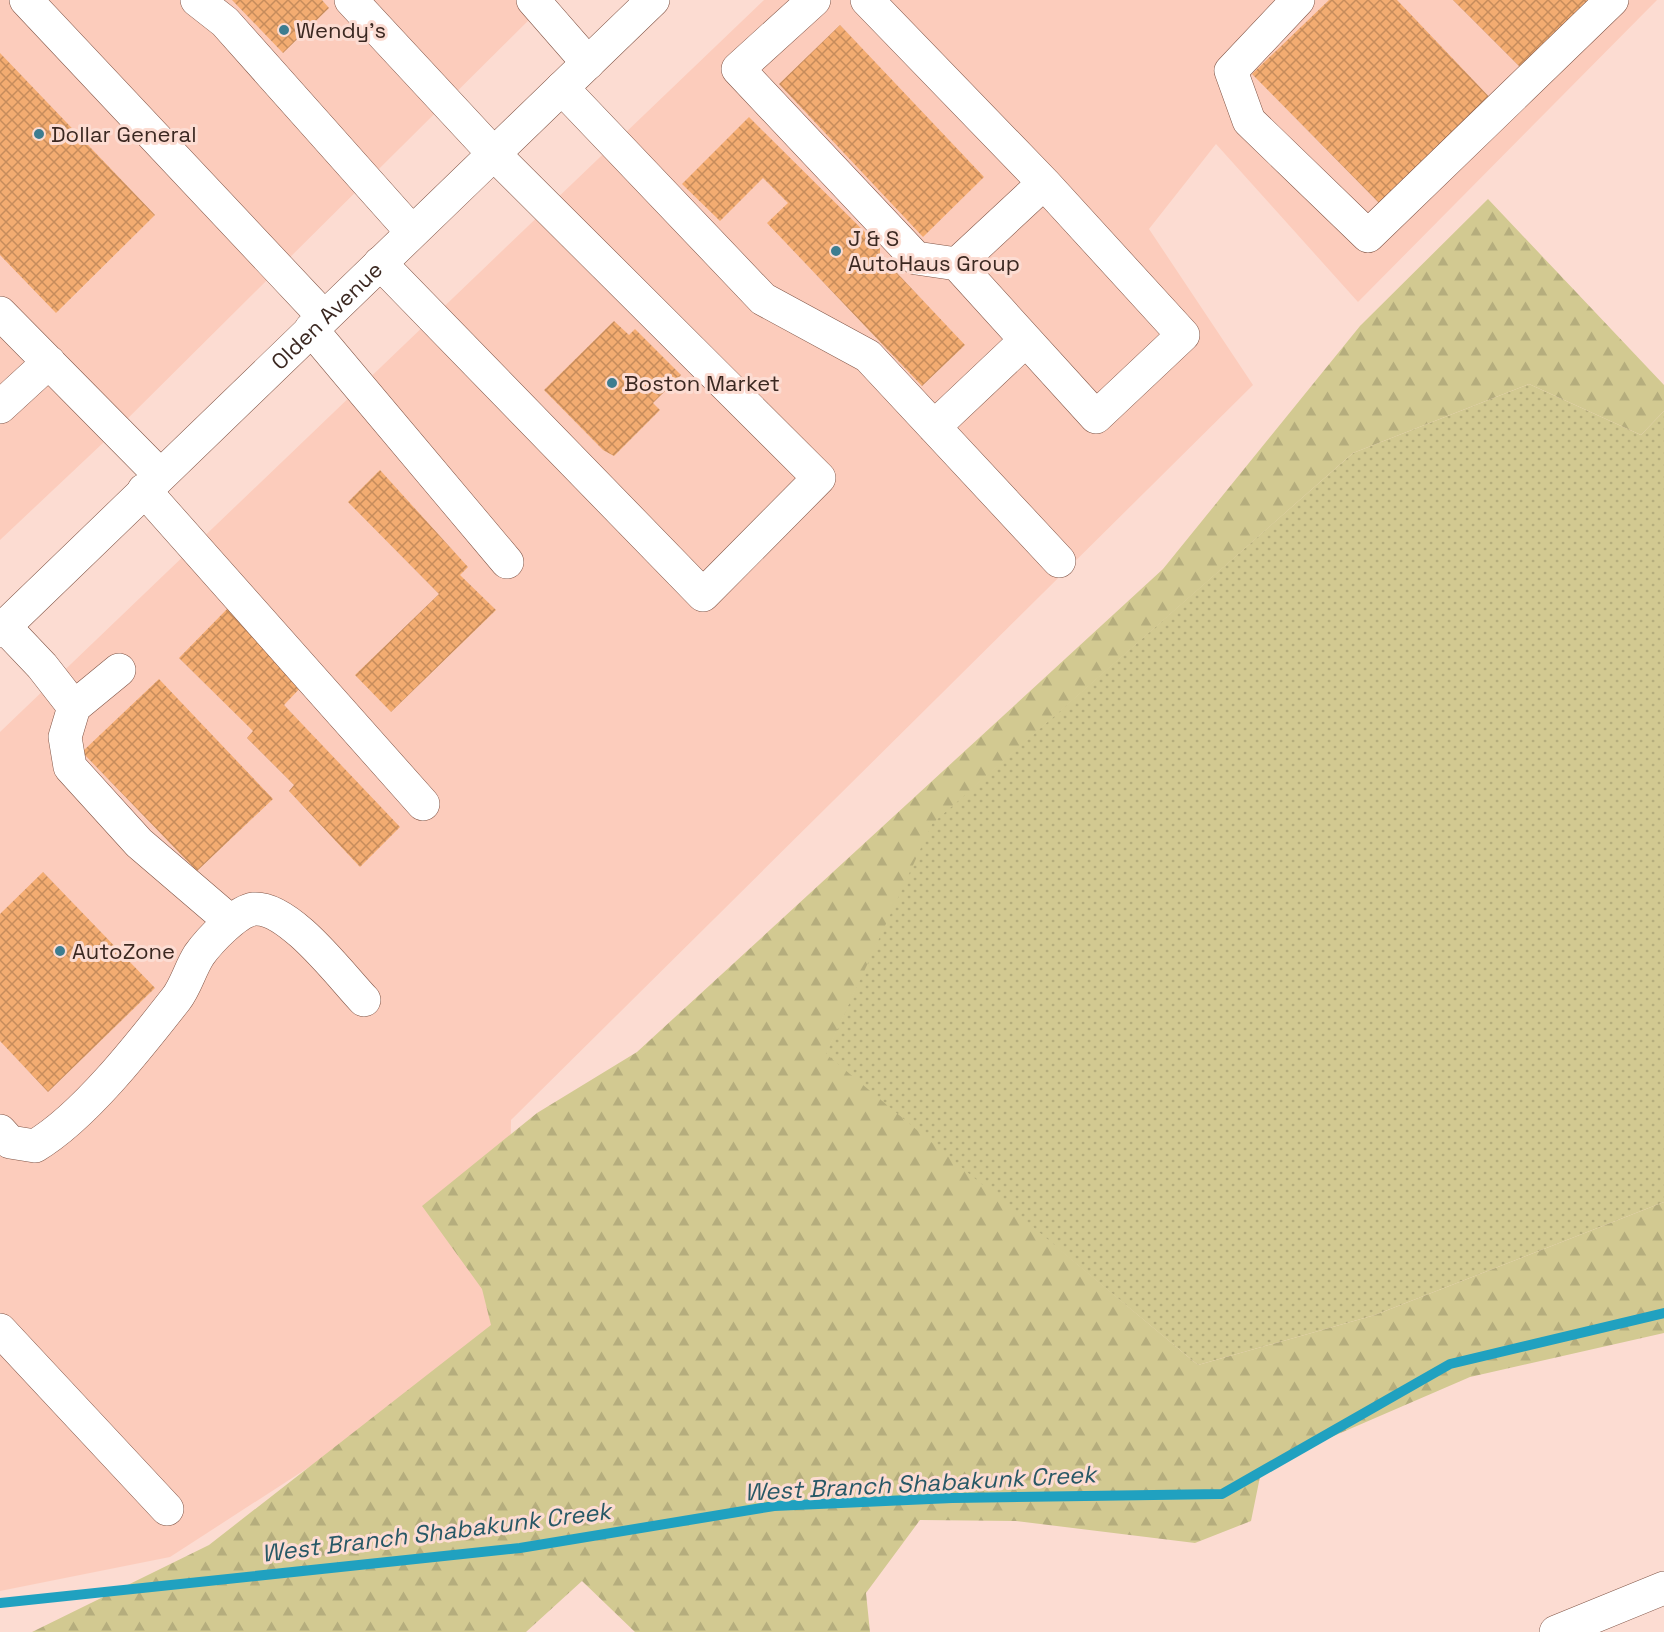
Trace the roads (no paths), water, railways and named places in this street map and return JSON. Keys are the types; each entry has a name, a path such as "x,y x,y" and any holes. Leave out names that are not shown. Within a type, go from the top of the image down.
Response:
{"main road":[{"path":"26,0 317,323 507,562"},
{"path":"197,0 225,22 412,232"},
{"path":"351,0 495,155 819,478 703,595 380,263"},
{"path":"533,0 588,63"},
{"name":"Olden Avenue","path":"3,629 152,482 495,155 653,0"},
{"path":"814,0 738,69 916,258 957,264 1095,417 1183,335 1044,183 867,0"},
{"path":"1298,0 1231,71 1249,121 1368,236 1612,0"},
{"path":"562,88 764,299 868,356 1059,561"},
{"path":"957,264 1044,183"},
{"path":"0,313 49,362 423,804"},
{"path":"934,427 1026,340"},
{"path":"0,407 49,362"},
{"path":"3,629 42,666 74,707"},
{"path":"119,670 74,707 66,737 70,767 139,843 230,921"},
{"path":"0,1131 10,1142 35,1146 54,1135 117,1070 178,997 200,955 230,921 254,909 274,913 292,924 364,1000"},
{"path":"0,1330 167,1509"},
{"path":"1556,1632 1664,1588"}],"waterway":[{"name":"West Branch Shabakunk Creek","path":"0,1603 520,1548 774,1506 952,1498 1222,1494 1450,1364 1664,1313"}],"place":[{"name":"Wendy's","path":"284,30"},
{"name":"Dollar General","path":"39,134"},
{"name":"J & S AutoHaus Group","path":"836,251"},
{"name":"Boston Market","path":"612,383"},
{"name":"AutoZone","path":"60,951"}]}
